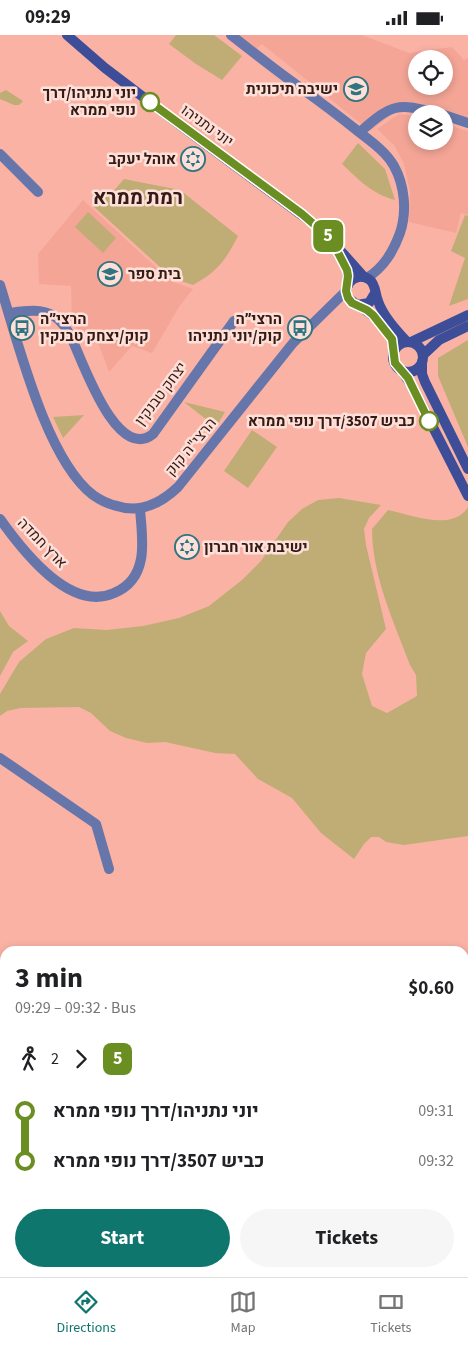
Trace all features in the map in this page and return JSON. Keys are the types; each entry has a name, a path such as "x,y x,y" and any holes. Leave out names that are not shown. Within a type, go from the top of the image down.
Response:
{"street":[{"name":"יוני נתניהו","path":"67,35 180,125 302,214 331,239 366,278"},
{"path":"231,35 329,107 385,154 394,166 402,189 404,203 401,229 392,252 382,265 366,278 353,279 347,288 348,298 373,315 392,339 395,363 412,386 468,496"},
{"path":"360,132 376,118 395,107 408,106"},
{"path":"453,118 468,123"},
{"path":"0,154 38,192"},
{"name":"יוני נתניהו","path":"331,239 347,270 347,288"},
{"path":"355,304 369,303 375,291 382,265"},
{"path":"366,278 371,281 379,305 409,342 419,347 423,358 422,374 425,382 468,469"},
{"path":"0,285 42,415 66,463 92,494 102,501 123,509 140,509"},
{"name":"הרצי\"ה קוק","path":"140,509 148,507 170,495 188,477 293,343 347,288"},
{"name":"הרצי\"ה קוק","path":"322,315 342,305 355,304"},
{"name":"יצחק טבנקין","path":"9,313 40,311 48,313 61,322 71,336 87,377 102,405 116,424 125,432 139,439 145,439 153,434 234,321"},
{"path":"394,353 399,345 468,315"},
{"path":"402,371 416,370 423,358 440,340 468,327"},
{"name":"ארץ חמדה","path":"0,519 24,551 43,570 75,593 86,597 98,597 119,591 128,585 134,577 141,558 140,509"},
{"path":"0,758 96,824 109,869"}],"shaded area":[{"path":"176,35 214,35 242,56 222,80 169,44"},
{"path":"239,35 362,35 408,53 408,95 453,95 453,50 430,50 452,47 464,60 468,58 468,126 453,122 453,105 408,105 408,109 395,112 370,131 262,44 251,53"},
{"path":"6,90 23,101 19,105 14,105 0,99 0,93"},
{"path":"399,114 408,115 408,150 453,150 453,127 468,131 468,215 461,213 456,233 409,222 410,191 404,164 394,145 377,129"},
{"path":"358,143 385,169 395,200 372,190 342,164"},
{"path":"124,179 180,190 238,236 220,265 193,285 172,278 93,206 103,197 111,194"},
{"path":"83,200 171,281 193,289 179,307 152,353 132,346 109,372 99,345 83,339 72,321 71,286 39,284 38,254"},
{"path":"88,212 116,238 103,253 75,227"},
{"path":"465,215 468,216 468,299 449,306 465,258 451,251"},
{"path":"468,340 468,447 438,376 438,358"},
{"path":"184,402 225,412 216,427"},
{"path":"84,415 63,438 53,417"},
{"path":"252,430 277,447 248,488 224,471"},
{"path":"339,498 381,505 369,518 364,529 386,629 366,653 362,674 372,706 387,713 417,696 416,675 410,665 385,599 376,564 372,529 388,510 419,518 442,520 452,519 461,515 468,507 468,836 404,845 386,842 379,837 371,837 354,859 321,833 292,798 258,779 235,754 215,753 165,742 147,743 126,738 110,731 91,713 79,707 21,708 7,711 0,716 0,694 19,662 46,639 74,628 107,630 143,626 179,618 209,606 242,580 261,561 288,522 302,509 318,500"},
{"path":"0,611 9,626 28,641 13,652 0,676"}],"bus line":[{"name":"5","path":"150,102 302,214 331,239 347,270 348,285 346,291 348,298 352,303 373,315 392,339 393,359 408,378 429,421"}],"place":[{"name":"ישיבה תיכונית","path":"356,89"},
{"name":"יוני נתניהו/דרך נופי ממרא","path":"150,102"},
{"name":"אוהל יעקב","path":"193,159"},
{"name":"בית ספר","path":"110,274"},
{"name":"הרצי״ה קוק/יצחק טבנקין","path":"22,328"},
{"name":"הרצי״ה קוק/יוני נתניהו","path":"300,328"},
{"name":"כביש 3507/דרך נופי ממרא","path":"429,421"},
{"name":"ישיבת אור חברון","path":"187,547"}],"district":[{"name":"רמת ממרא","path":"138,198"}]}
